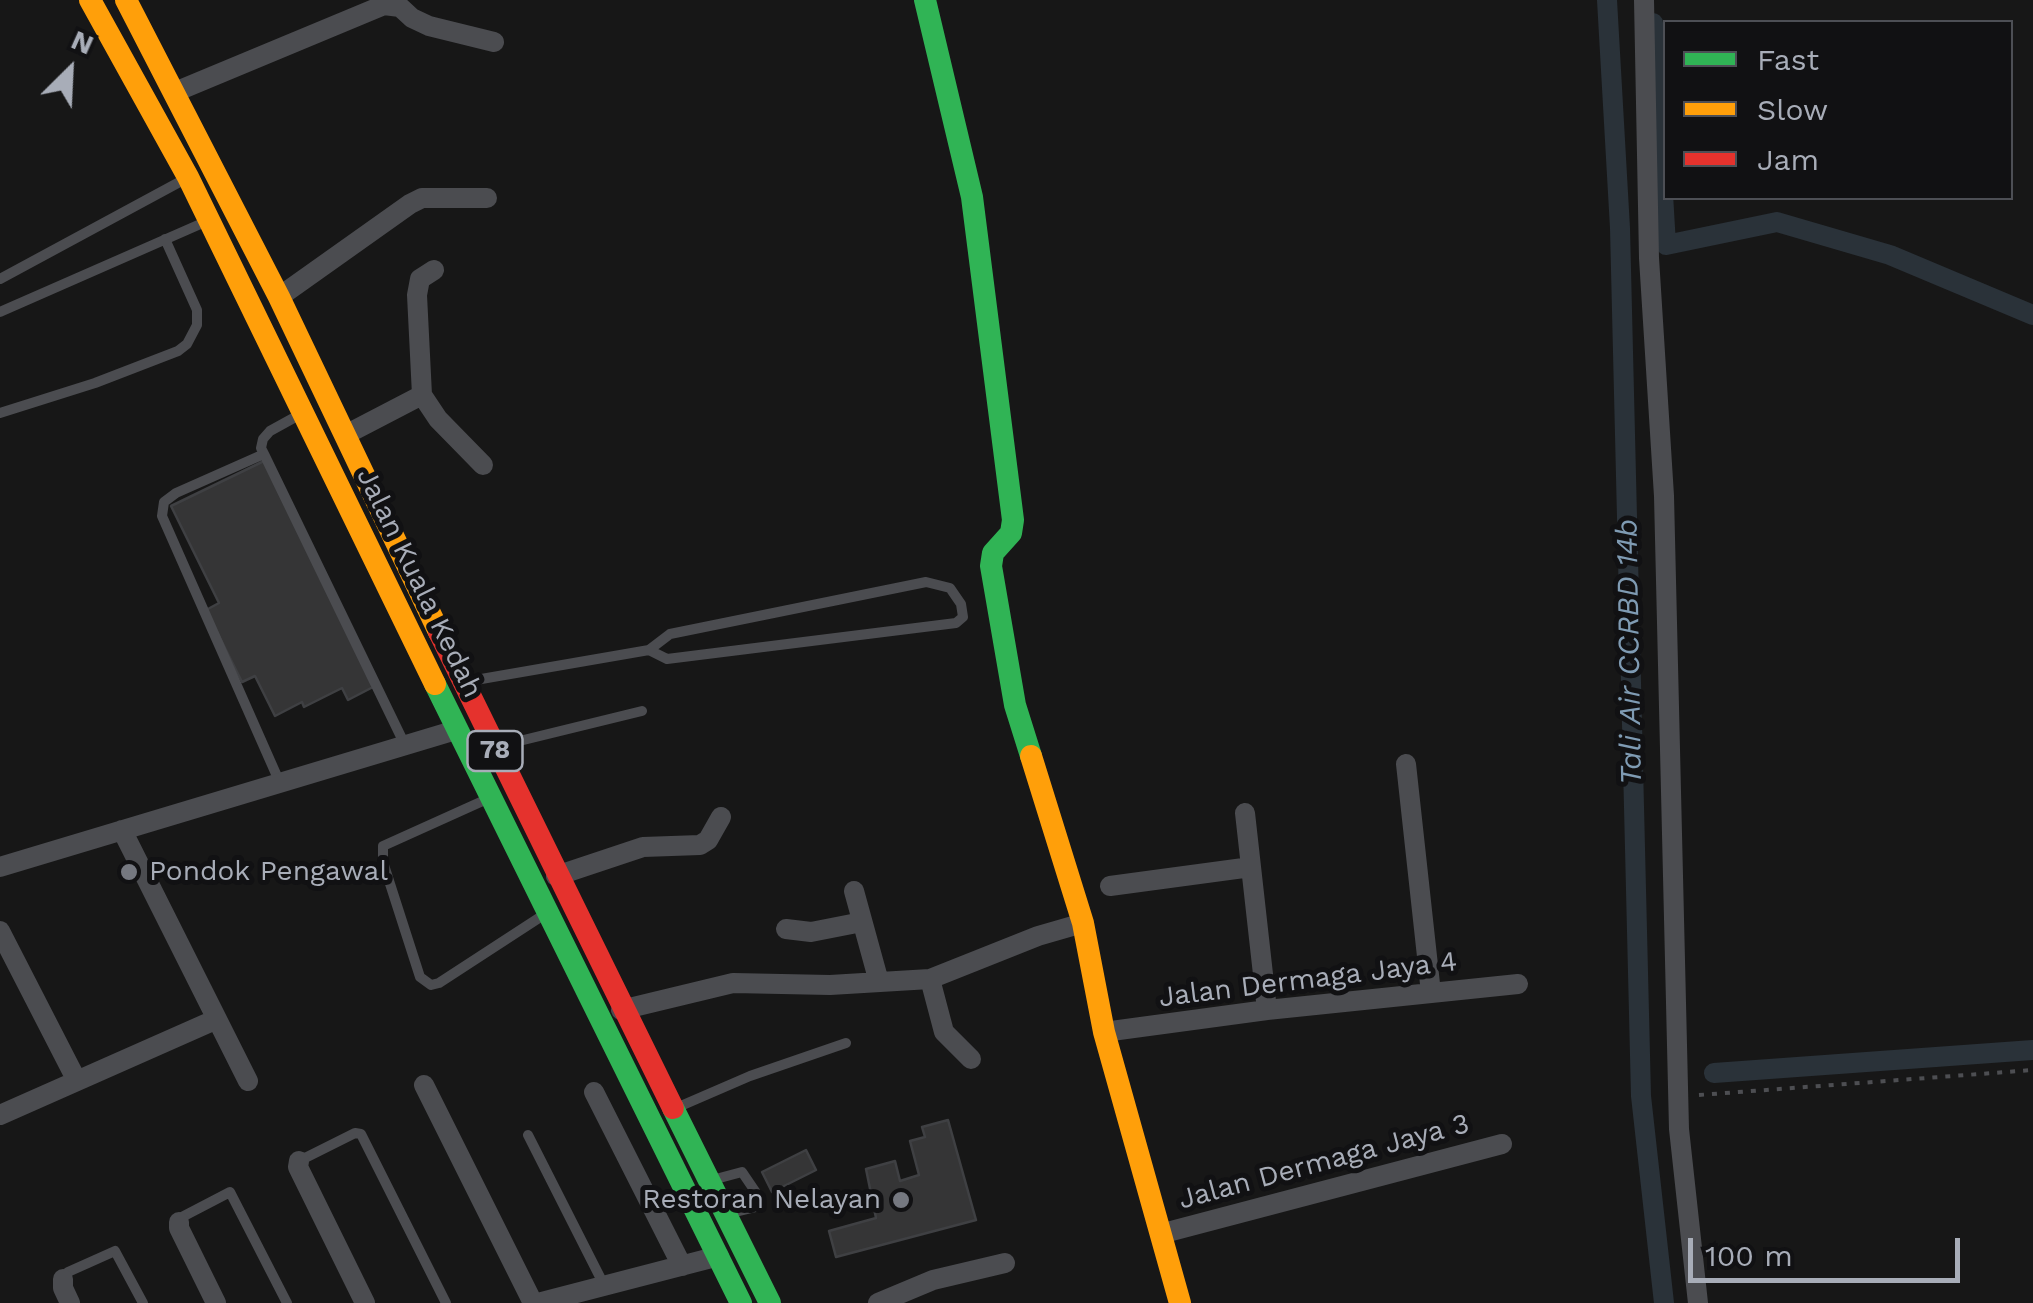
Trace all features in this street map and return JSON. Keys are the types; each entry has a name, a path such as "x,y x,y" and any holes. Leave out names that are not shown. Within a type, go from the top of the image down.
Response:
{"main road":[{"name":"Jalan Kuala Kedah","path":"90,0 188,177 546,914 741,1303"},
{"name":"Jalan Kuala Kedah","path":"126,0 279,297 621,1010 675,1108 770,1303"},
{"path":"925,0 972,196 1013,520 1011,533 991,558 1003,644 1015,705 1084,923 1104,1032 1180,1303"},
{"path":"207,222 226,212 228,194"},
{"path":"660,1139 661,1122 675,1108"}],"street":[{"path":"1644,0 1649,258 1664,496 1682,1187 1698,1303"},
{"path":"175,92 375,3 400,7 429,26 494,42"},
{"path":"279,297 422,198 487,198"},
{"path":"434,270 420,280 417,295 422,395 438,419 483,465"},
{"path":"346,434 422,395"},
{"path":"0,866 456,730"},
{"path":"1406,764 1430,993"},
{"path":"1245,813 1266,1010"},
{"path":"556,876 643,847 700,846 721,817"},
{"path":"122,830 248,1081"},
{"path":"1110,886 1251,867"},
{"path":"854,891 879,982"},
{"path":"786,928 811,932 862,922"},
{"path":"621,1010 733,984 830,985 930,979 1038,936 1084,923"},
{"path":"0,931 78,1081"},
{"path":"930,979 944,1032 971,1058"},
{"name":"Jalan Dermaga Jaya 4","path":"1104,1032 1266,1010 1518,984"},
{"path":"0,1115 216,1019"},
{"path":"424,1085 536,1303 719,1256"},
{"path":"594,1092 682,1266"},
{"name":"Jalan Dermaga Jaya 3","path":"1160,1234 1502,1144"},
{"path":"299,1161 298,1168 365,1303"},
{"path":"179,1222 178,1228 216,1303"},
{"path":"878,1303 934,1280 1004,1263"},
{"path":"63,1279 70,1303"}],"lane":[{"path":"0,279 188,177"},
{"path":"0,312 207,222"},
{"path":"0,413 112,377 187,344 197,325 197,310 165,240"},
{"path":"303,412 270,431 264,439 264,454 405,745"},
{"path":"264,454 176,493 164,502 162,516 280,782"},
{"path":"462,682 650,650 670,634 926,582 950,588 961,604 963,617 956,622 667,659 650,650"},
{"path":"493,747 642,711"},
{"path":"490,798 383,846 383,862 420,977 431,985 439,982 546,914"},
{"path":"675,1108 846,1042"},
{"path":"299,1161 355,1132 361,1134 446,1303"},
{"path":"528,1135 604,1286"},
{"path":"710,1180 742,1172 759,1197 756,1207 727,1214"},
{"path":"179,1222 182,1216 230,1192 287,1303"},
{"path":"63,1279 68,1272 114,1251 143,1303"}],"path":[{"path":"1679,1096 2033,1070"}],"building":[{"path":"264,461 375,686 348,700 342,688 275,716 255,676 242,682 206,610 219,603 171,506"},
{"name":"Pondok Pengawal","path":"132,864 137,877 127,880 121,867"},
{"path":"948,1120 976,1220 836,1257 829,1231 876,1218 866,1169 895,1161 900,1181 919,1175 910,1141 925,1137 922,1127"},
{"path":"806,1150 816,1170 772,1192 762,1172"}],"waterway":[{"name":"Tali Air CCRBD 14b","path":"1607,0 1620,228 1641,1096 1664,1303"},
{"path":"1653,23 1663,194"},
{"path":"1663,200 1666,245 1777,222 1890,255 2033,315"},
{"path":"1714,1073 2033,1050"}],"traffic: fast":[{"path":"925,0 972,197 1013,520 1011,533 993,553 991,566 1015,705 1031,756"},
{"path":"435,684 741,1303"},
{"path":"673,1108 770,1303"}],"traffic: slow":[{"path":"90,0 188,177 435,684"},
{"path":"126,0 279,297 439,632"},
{"path":"1031,756 1083,923 1104,1032 1180,1303"}],"traffic: jam":[{"path":"439,632 673,1108"}],"place":[{"name":"Pondok Pengawal","path":"129,872"},
{"name":"Restoran Nelayan","path":"901,1200"}]}
